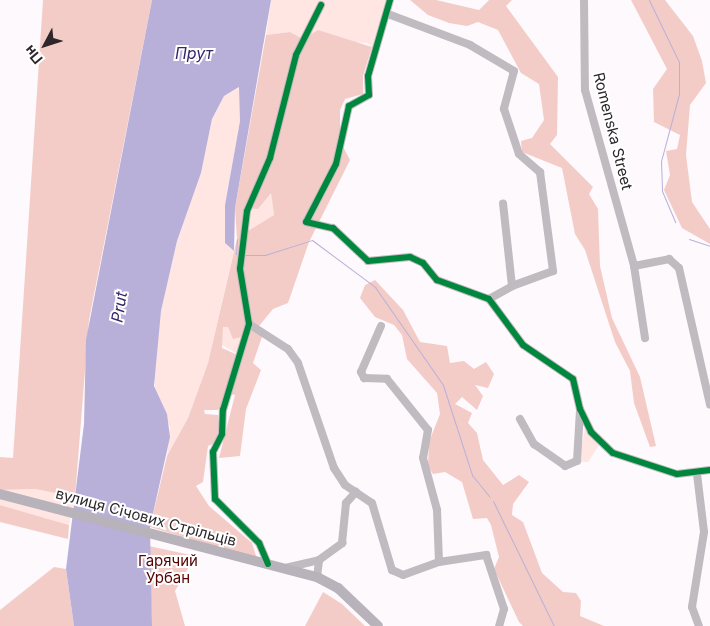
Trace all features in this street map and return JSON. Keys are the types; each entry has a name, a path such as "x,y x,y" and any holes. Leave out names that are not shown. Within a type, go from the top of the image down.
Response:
{"main road":[{"name":"вулиця Січових Стрільців","path":"0,494 317,576 338,588 378,626"}],"street":[{"path":"390,0 388,14 368,76 368,96 349,106 336,164 307,217 312,226 333,228 368,261 410,257 423,263 437,280 489,299 519,341 573,378 580,409 592,432 613,453 677,474 697,474 710,470"},
{"name":"Romenska Street","path":"584,0 585,90 634,266 644,338"},
{"path":"268,564 259,543 215,499 213,472 223,410 249,324 240,268 247,211 270,158 296,55 321,6"},
{"path":"388,14 470,45 514,71 504,108 520,154 540,172 553,271 512,286 489,299"},
{"path":"503,203 512,286"},
{"path":"634,266 669,259 679,268 710,405"},
{"path":"249,324 288,349 298,363 334,468 356,492 372,502 394,573 407,574 439,562 486,555 504,608 499,626"},
{"path":"381,326 361,372 364,378 387,379 428,430 423,458 437,510 439,562"},
{"path":"520,419 534,444 565,466 577,461 580,409"},
{"path":"697,474 704,532 692,607 699,626"},
{"name":"вулиця Січових Стрільців","path":"285,568 319,560 342,543 346,503 356,492"},
{"path":"317,576 319,560"}],"shaded area":[{"path":"271,0 386,0 372,47 367,43 303,39 290,32 266,35"},
{"path":"240,87 240,121 225,205 225,243 234,251 208,363 188,418 167,456 170,427 156,396 153,366 161,311 177,241 201,173 212,119 224,96"},
{"path":"271,193 274,215 246,232 245,207"},
{"path":"228,326 230,333 250,335 242,357 219,343 223,327"},
{"path":"585,428 599,445 588,462 579,462"},
{"path":"35,489 75,497 69,525 0,505 0,490"}],"green space":[{"path":"43,0 152,0 89,320 75,497 35,489 0,490 0,457 13,458"},
{"path":"410,0 436,0 479,10 489,0 512,0 506,6 558,77 557,135 550,144 593,187 589,194 598,209 600,266 612,318 640,377 656,446 650,447 634,403 630,371 615,342 585,250 575,234 562,168 522,152 521,141 532,138 544,120 539,84 521,73 498,30 478,22 467,26 449,23 428,15"},
{"path":"631,0 665,0 693,36 702,61 706,83 690,105 686,155 692,202 710,229 710,244 682,228 664,190 670,175 666,151 677,149 680,135 654,122 653,89 667,69"},
{"path":"318,30 372,47 363,76 363,94 345,99 340,110 340,141 350,160 309,242 288,303 273,309 259,326 262,337 253,363 261,370 246,409 240,456 219,458 235,395 229,394 218,410 204,410 205,414 218,415 220,432 217,442 208,446 203,482 196,486 209,506 252,543 257,559 150,527 167,456 188,418 208,363 237,239 235,208 266,35 290,32 303,39","holes":["271,193 274,215 246,232 245,208 258,209","223,327 228,327 233,339 250,335 242,357 222,348"]},
{"path":"375,280 403,310 420,342 447,346 450,363 464,361 474,369 486,362 494,374 488,388 475,385 483,396 477,410 462,397 455,404 472,413 468,423 477,433 483,460 503,485 519,475 529,482 513,504 512,515 523,522 542,573 563,592 576,593 581,601 580,616 604,626 523,626 519,622 494,569 499,557 491,525 487,518 473,519 462,482 445,472 433,474 428,466 429,442 440,414 437,393 407,359 402,335 394,325 375,317 360,298 365,285"},
{"path":"0,505 69,525 68,539 0,522"},
{"name":"Гарячий Урбан","path":"149,546 195,556 175,591 185,626 152,626"},
{"path":"54,567 66,569 74,626 0,626 0,610"},
{"path":"323,592 342,604 365,626 305,626"}],"water":[{"name":"Прут","path":"152,0 271,0 235,208 234,251 225,243 225,205 240,121 239,87 224,96 212,119 201,173 177,241 161,311 154,386 167,414 170,437 150,527 152,626 74,626 66,569 84,424 86,340"}],"waterway":[{"path":"649,0 679,62 679,94 661,161 662,191 675,222"},
{"path":"236,254 237,239"},
{"path":"689,239 710,246"},
{"path":"245,255 265,255 312,240 375,287 443,385 472,475 490,497"},
{"path":"493,501 554,626"}],"cycle path":[{"path":"390,0 368,76 369,95 349,106 336,164 306,222 333,228 368,261 410,257 423,263 437,280 489,299 523,345 573,379 580,409 591,432 613,453 677,474 710,470"},
{"path":"268,564 259,543 215,499 213,452 222,434 223,410 249,324 240,269 247,211 270,158 296,55 321,5"}],"water label":[{"name":"Prut","path":"119,307"}]}
